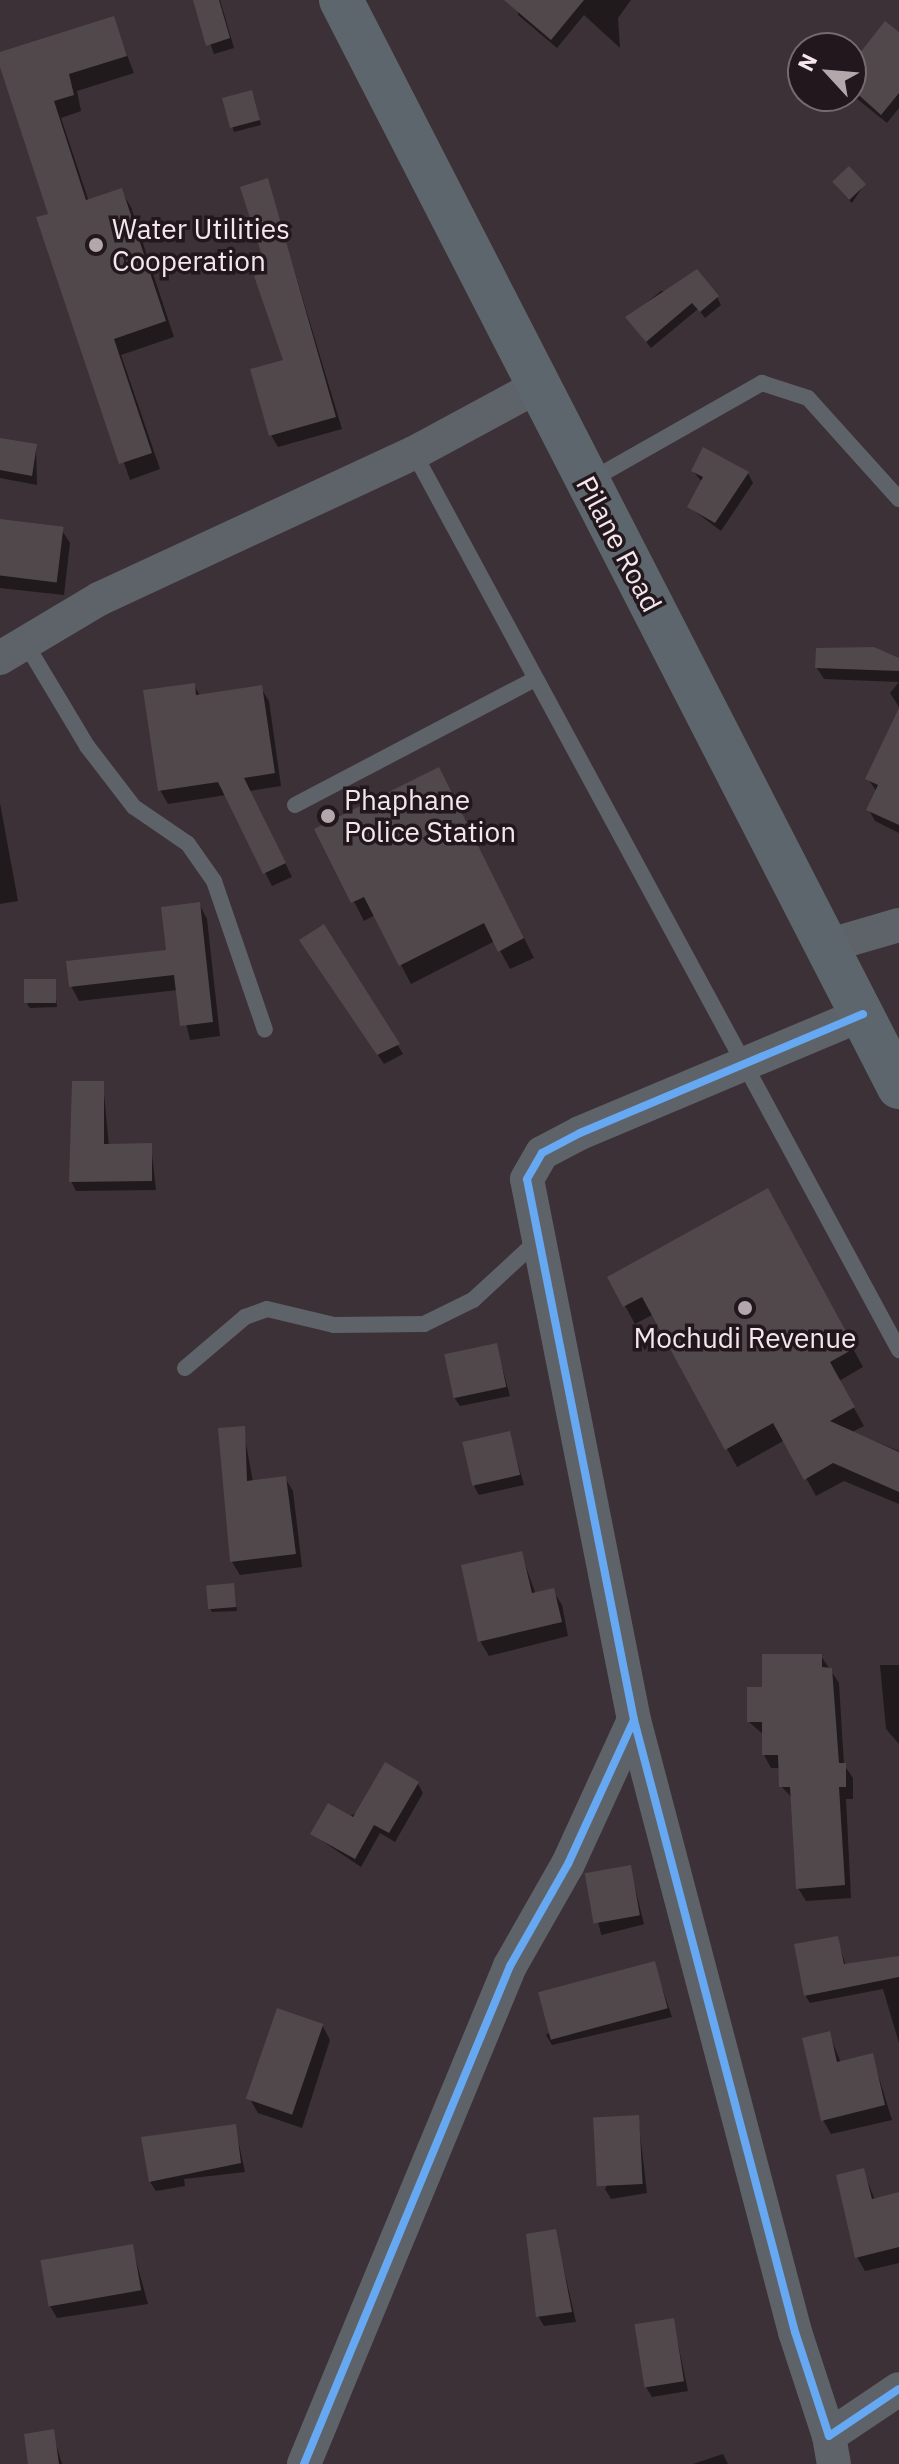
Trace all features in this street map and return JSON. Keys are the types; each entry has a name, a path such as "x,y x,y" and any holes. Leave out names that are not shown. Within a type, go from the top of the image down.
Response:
{"main road":[{"name":"Pilane Road","path":"341,0 586,483 830,945 899,1087"}],"street":[{"path":"8,640 414,453 538,386"},
{"path":"830,945 899,925"},
{"path":"863,1014 742,1062 542,1153 527,1179 634,1720 795,2332 832,2450 899,2389"},
{"path":"304,2464 510,1966 568,1864 634,1720"}],"lane":[{"path":"586,483 762,383 808,398 899,499"},
{"path":"414,453 899,1350"},
{"path":"8,640 134,807 188,844 214,881 265,1030"},
{"path":"295,805 535,679"},
{"path":"185,1368 245,1317 267,1309 334,1325 424,1324 473,1300 537,1241"}],"building":[{"path":"193,0 219,0 230,38 206,46"},
{"path":"504,0 584,0 551,40"},
{"path":"114,16 127,56 69,74 74,95 54,101 86,200 122,188 166,321 114,339 152,453 119,464 36,217 48,214 0,67 0,52"},
{"path":"885,21 899,32 899,93 881,115 867,102 867,44"},
{"path":"252,90 260,120 230,128 222,98"},
{"path":"849,166 866,184 849,200 832,182"},
{"path":"268,178 336,417 269,436 250,369 283,360 254,276 267,271 240,187"},
{"path":"697,269 719,296 700,312 692,303 646,342 625,317"},
{"path":"0,438 37,444 32,476 0,470"},
{"path":"703,447 749,472 715,523 687,507 703,477 691,471"},
{"path":"0,519 64,527 57,582 0,575"},
{"path":"874,647 899,658 899,671 815,668 816,648"},
{"path":"195,683 196,695 262,685 275,773 244,778 286,863 263,874 218,782 158,791 143,690"},
{"path":"899,708 899,825 866,810 878,785 865,779"},
{"path":"439,767 524,938 498,952 484,923 399,966 364,897 351,903 314,829"},
{"path":"200,902 213,1022 180,1026 174,975 69,987 66,961 166,950 161,907"},
{"path":"324,924 400,1044 377,1055 299,940"},
{"path":"24,979 56,979 56,1003 24,1003"},
{"path":"72,1081 104,1081 104,1144 152,1143 152,1181 69,1182"},
{"path":"768,1188 855,1348 830,1362 855,1407 830,1421 899,1452 899,1492 833,1463 804,1480 773,1423 725,1450 642,1297 623,1307 607,1277"},
{"path":"497,1343 506,1387 454,1398 444,1354"},
{"path":"245,1426 247,1481 286,1476 296,1554 230,1562 218,1428"},
{"path":"510,1431 520,1475 472,1486 462,1442"},
{"path":"522,1551 532,1593 554,1588 562,1622 478,1642 461,1565"},
{"path":"234,1583 236,1607 208,1609 206,1585"},
{"path":"762,1654 822,1654 822,1667 832,1668 839,1763 846,1763 846,1787 839,1787 845,1885 796,1889 790,1787 779,1787 778,1755 762,1755 762,1722 747,1722 747,1687 762,1687"},
{"path":"385,1762 419,1782 389,1833 374,1825 355,1859 310,1834 328,1803 353,1817"},
{"path":"631,1865 640,1915 594,1923 585,1873"},
{"path":"838,1936 844,1964 899,1956 899,1977 804,1996 794,1944"},
{"path":"655,1961 668,2008 551,2040 538,1992"},
{"path":"277,2008 323,2024 292,2115 246,2099"},
{"path":"830,2031 837,2062 873,2053 885,2105 821,2121 802,2038"},
{"path":"639,2115 643,2184 597,2186 593,2117"},
{"path":"236,2124 241,2163 149,2182 141,2137"},
{"path":"864,2168 872,2199 899,2192 899,2247 855,2258 836,2175"},
{"path":"556,2229 572,2312 536,2317 526,2234"},
{"path":"133,2244 141,2290 49,2307 40,2260"},
{"path":"674,2318 684,2381 645,2387 634,2324"},
{"path":"54,2429 59,2464 28,2464 24,2434"}],"cycle path":[{"path":"304,2464 510,1966 568,1864 634,1720 527,1179 542,1153 580,1133 863,1014"},
{"path":"634,1720 795,2332 829,2436 899,2389"}],"place":[{"name":"Water Utilities Cooperation","path":"96,245"},
{"name":"Phaphane Police Station","path":"328,816"},
{"name":"Mochudi Revenue","path":"745,1308"}]}
